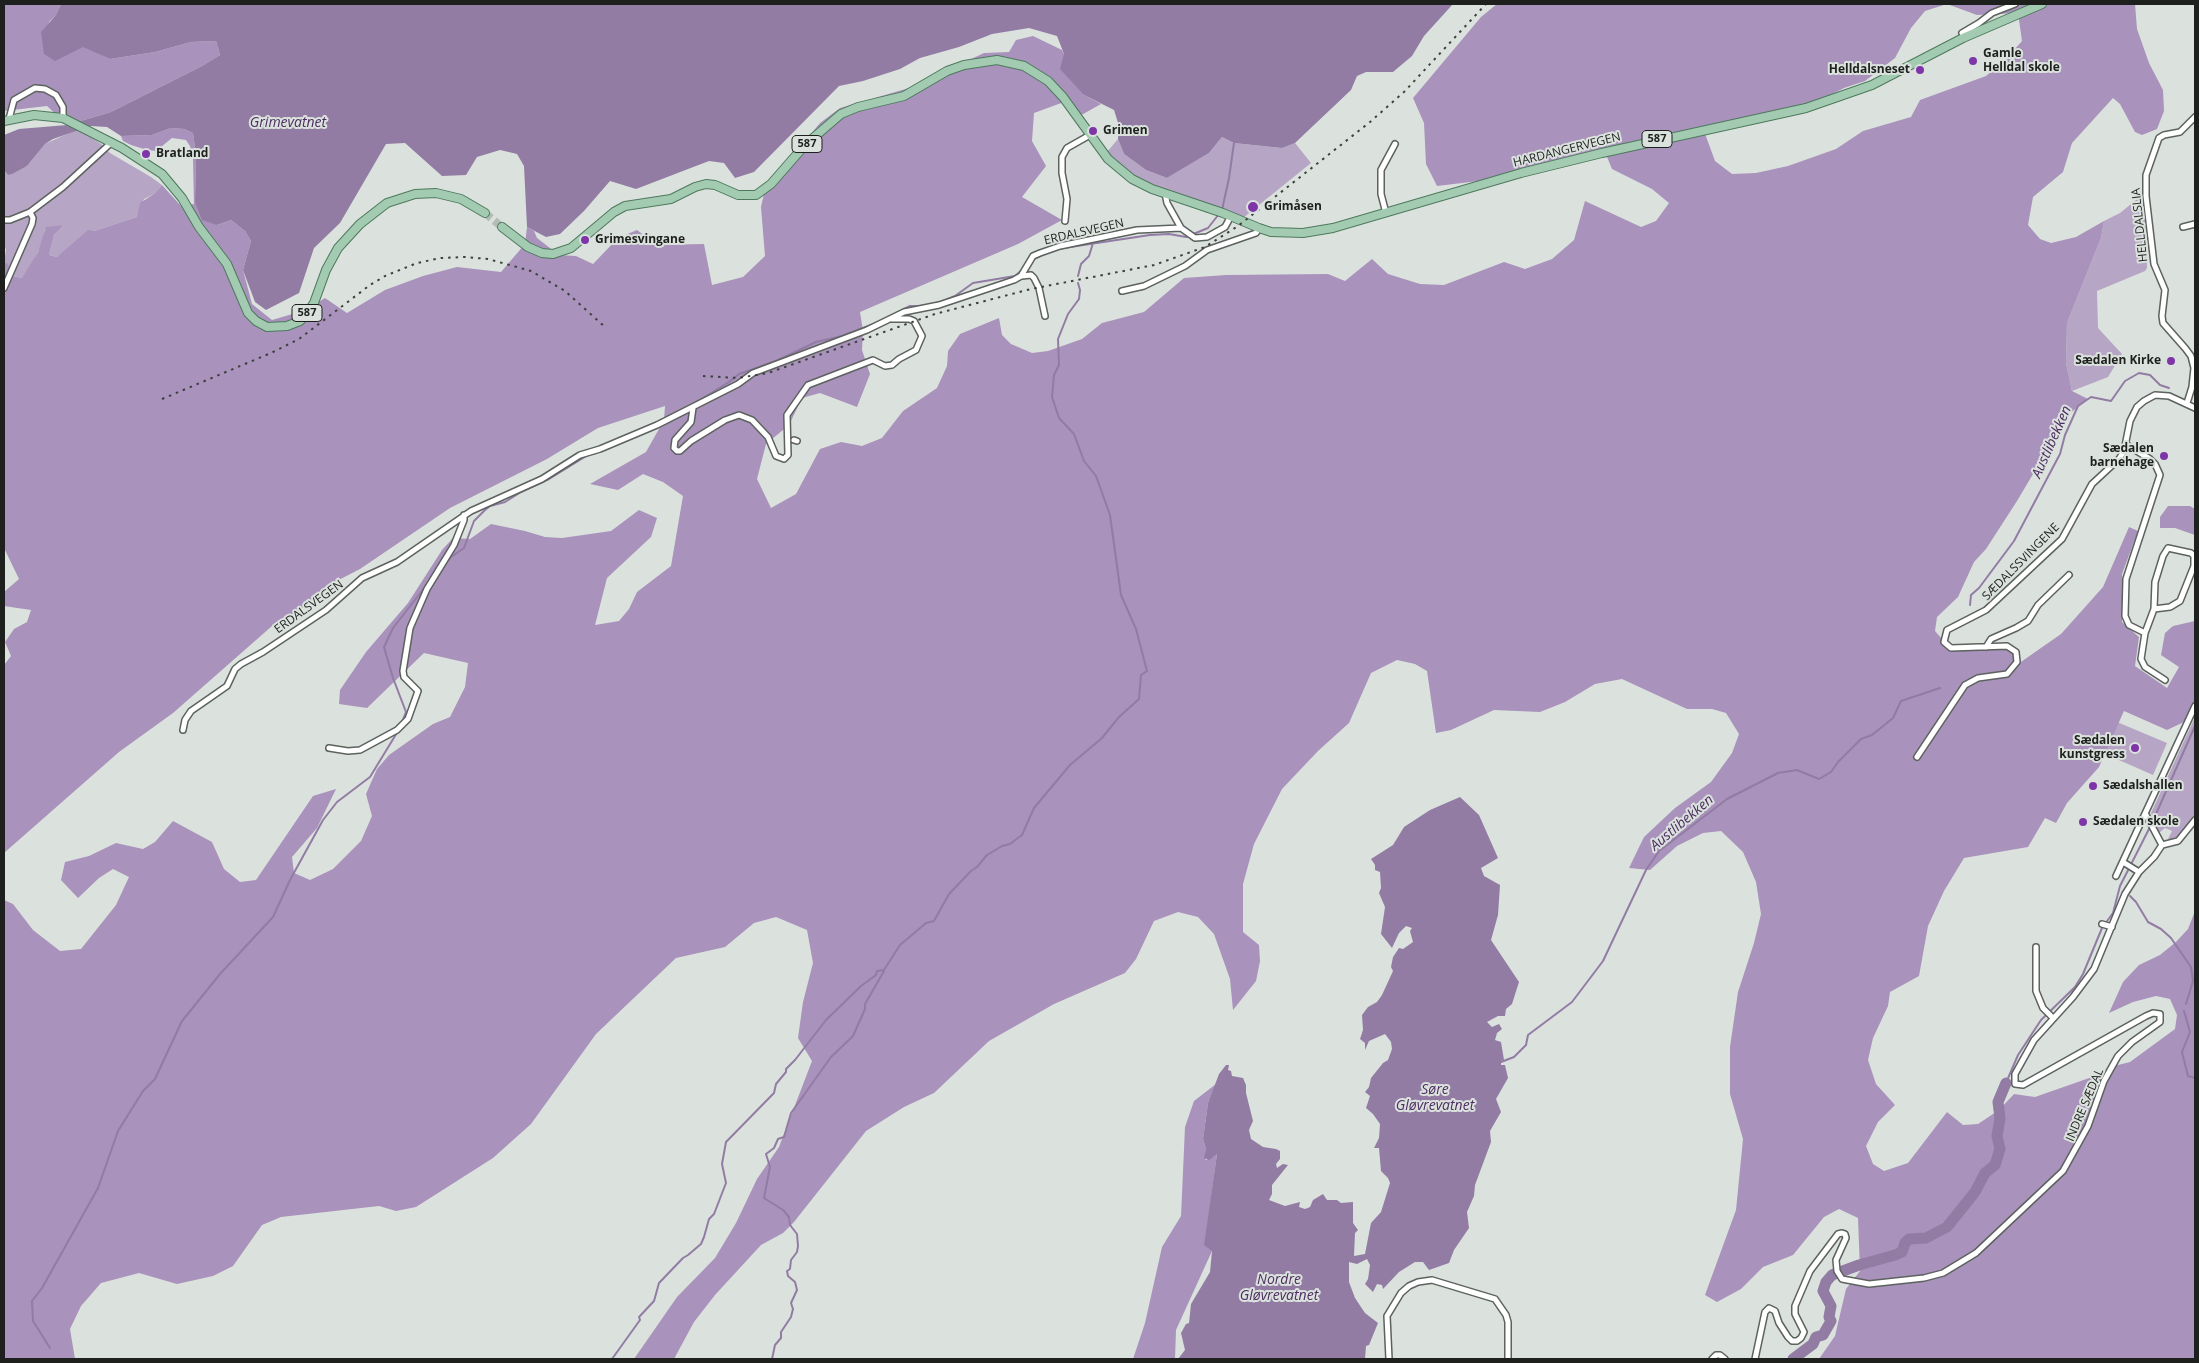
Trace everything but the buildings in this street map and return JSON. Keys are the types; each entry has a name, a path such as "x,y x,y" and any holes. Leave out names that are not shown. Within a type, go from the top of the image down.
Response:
{"main road":[{"name":"HARDANGERVEGEN","path":"502,227 528,247 542,253 554,254 571,248 614,212 625,206 671,198 706,184 716,185 738,195 756,195 771,184 806,145 841,114 858,107 894,100 947,71 976,62 997,60 1016,63 1039,75 1059,93 1108,158 1124,173 1141,184 1271,232 1303,233 1333,228 1521,173 1664,138 1806,108 1872,85 1938,51 2042,4"},
{"name":"587","path":"6,120 34,115 66,120 86,128 149,164 173,186 227,264 248,313 256,321 267,327 287,326 300,321 305,316 314,303 326,270 338,248 360,224 386,203 415,194 436,193 461,199 485,213"}],"street":[{"path":"1962,33 1998,10 2015,4"},
{"path":"1998,10 2003,21"},
{"path":"6,120 14,100 36,88 45,89 56,95 63,107 66,120"},
{"name":"HELLDALSLIA","path":"2186,402 2192,387 2194,368 2191,356 2163,323 2165,290 2154,264 2146,196 2146,175 2159,138 2164,135 2180,132 2195,117"},
{"path":"1065,221 1067,199 1062,173 1062,157 1067,148 1090,135"},
{"path":"4,220 10,220 30,212 63,187 112,142"},
{"path":"1386,213 1381,194 1381,170 1395,144"},
{"path":"1165,193 1167,204 1181,228 1191,237 1199,239 1207,237 1225,227 1223,213"},
{"path":"4,288 32,224 33,218 30,212"},
{"path":"2183,228 2195,224"},
{"name":"ERDALSVEGEN","path":"184,730 185,720 191,711 226,686 235,669 326,610 362,578 398,562 464,515 496,498 542,479 580,455 607,446 693,408 708,398 738,384 753,373 910,310 939,305 1009,282 1021,276 1033,256 1060,246 1137,230 1181,228"},
{"path":"1122,291 1144,286 1185,266 1207,250 1256,233 1259,228"},
{"path":"1021,276 1031,275 1034,278 1039,288 1045,316"},
{"name":"ERDALSVEGEN","path":"693,408 694,412 691,422 675,440 674,448 678,451 680,452 691,441 725,420 739,415 752,420 770,440 776,456 784,459 788,456 787,414 808,385 873,360 885,366 892,365 916,350 922,336 914,321 909,318 891,319"},
{"name":"SÆDALSSVINGENE","path":"1917,757 1965,685 1978,678 2007,674 2015,667 2018,657 2013,649 2000,645 1951,648 1944,642 1944,637 1950,628 1986,610 2062,538 2092,484 2119,460 2127,446 2130,421 2137,407 2144,401 2162,395 2176,398 2195,408"},
{"path":"2127,446 2150,459 2155,464 2160,475 2126,579 2125,616 2129,625 2145,633"},
{"path":"329,748 348,751 360,750 397,730 408,719 418,694 416,688 404,677 403,671 410,628 427,589 454,545 464,515"},
{"path":"2154,609 2170,607 2180,601 2194,566 2194,556 2191,553 2172,548 2165,551 2155,582 2154,609 2145,633 2142,664 2164,680"},
{"path":"1986,647 1991,639 2028,621 2038,605 2069,575"},
{"path":"2116,876 2125,863 2195,706"},
{"path":"2146,815 2152,830 2162,845"},
{"name":"INDRE SÆDAL","path":"1755,1359 1765,1312 1769,1308 1775,1311 1778,1323 1792,1341 1798,1341 1802,1338 1804,1332 1795,1314 1798,1296 1819,1257 1834,1238 1842,1233 1845,1234 1846,1238 1836,1260 1837,1273 1842,1279 1869,1284 1924,1278 1943,1273 1976,1253 2064,1171 2088,1126 2104,1081 2118,1056 2132,1042 2160,1022 2160,1014 2153,1012 2023,1085 2017,1086 2014,1078 2020,1063 2049,1015 2073,997 2088,978 2098,959 2107,926 2137,870 2154,857 2162,845 2178,841 2195,820"},
{"path":"2125,863 2137,870"},
{"path":"2036,947 2035,984 2038,998 2049,1015"},
{"path":"1389,1359 1386,1322 1390,1310 1401,1293 1409,1286 1418,1282 1432,1280 1495,1299 1506,1315 1508,1322 1508,1359"},
{"path":"1712,1359 1716,1355 1720,1355 1725,1359"}],"shaded area":[{"path":"4,4 61,4 56,15 49,22 44,53 55,60 83,46 110,59 155,52 191,42 216,41 220,55 111,112 67,125 47,106 4,111"},
{"path":"1497,4 1947,4 2135,4 2137,29 2149,63 2163,90 2164,111 2157,129 2142,135 2135,132 2120,104 2113,98 2072,143 2063,172 2033,197 2028,225 2040,239 2051,243 2076,237 2104,221 2101,238 2067,323 2066,363 2072,391 2088,399 2068,415 2017,501 1986,549 1974,562 1958,597 1937,617 1935,631 1948,646 2009,646 2019,654 2018,664 2061,634 2103,587 2129,527 2138,531 2122,574 2122,622 2139,637 2135,666 2167,688 2179,667 2161,655 2165,633 2173,626 2195,621 2195,702 2192,713 2182,723 2167,730 2124,711 2099,767 2067,803 2056,823 2045,818 2028,847 1964,858 1944,891 1928,926 1919,976 1890,992 1888,1006 1873,1038 1868,1060 1876,1084 1895,1105 1878,1122 1866,1146 1873,1164 1884,1171 1908,1163 1947,1112 1963,1125 1978,1124 1999,1110 2014,1094 2035,1097 2095,1076 2110,1067 2130,1062 2175,1029 2177,1015 2170,999 2156,996 2133,1002 2109,1013 2123,982 2139,965 2160,955 2176,942 2188,929 2195,911 2195,1359 1819,1359 1835,1336 1846,1289 1860,1271 1858,1218 1839,1209 1824,1217 1793,1255 1763,1267 1741,1289 1717,1302 1705,1295 1736,1210 1743,1139 1730,1094 1730,1047 1738,992 1761,914 1756,882 1743,852 1721,831 1703,833 1677,846 1650,870 1629,868 1644,837 1675,808 1711,782 1732,753 1739,734 1726,713 1712,709 1687,709 1622,679 1595,684 1565,702 1540,712 1494,710 1451,730 1436,733 1427,671 1415,664 1397,660 1371,673 1349,723 1318,751 1282,789 1254,844 1243,884 1243,932 1259,945 1260,961 1256,981 1233,1010 1230,979 1214,934 1198,917 1178,912 1154,921 1136,959 1125,973 1054,1004 989,1041 934,1093 904,1107 866,1131 794,1222 783,1233 761,1245 715,1295 694,1322 674,1359 634,1359 677,1297 715,1258 736,1223 757,1179 779,1147 812,1061 798,1038 803,1002 813,963 807,930 776,917 754,923 725,947 676,958 596,1034 531,1124 493,1158 416,1207 396,1211 379,1206 281,1217 262,1225 233,1266 213,1276 177,1284 139,1273 101,1283 81,1306 70,1329 75,1359 4,1359 4,900 13,904 33,930 60,951 81,949 116,905 129,877 113,869 99,878 78,898 61,880 65,862 89,856 116,843 143,849 155,842 173,821 212,842 224,869 240,882 256,880 313,796 336,789 317,828 292,857 294,873 310,880 333,869 361,841 372,816 366,794 377,769 389,755 433,724 450,717 465,687 468,663 424,653 367,708 339,704 340,690 366,652 408,603 442,550 453,538 470,539 491,524 545,537 562,538 611,531 639,510 657,518 651,537 607,578 595,625 619,621 629,609 637,592 671,566 683,496 663,482 643,474 618,490 590,484 646,452 664,420 665,406 598,428 547,459 450,508 360,569 327,586 293,616 272,626 173,713 119,752 4,853 4,665 11,656 5,642 14,629 27,622 31,610 4,606 4,592 19,579 4,548 4,262 8,264 12,276 22,278 38,252 46,227 64,225 54,235 49,255 57,257 88,230 94,231 137,217 140,203 154,194 162,185 181,206 194,204 193,158 190,146 186,140 172,138 156,151 131,145 123,141 121,136 152,135 171,128 184,129 193,133 196,156 195,202 217,225 231,220 245,231 251,241 243,270 252,304 272,320 306,310 325,298 347,313 385,290 423,276 457,267 501,272 525,244 527,227 534,231 537,238 559,255 576,256 593,264 618,238 637,230 657,245 704,244 712,285 743,277 765,256 761,207 765,189 820,123 840,108 909,88 984,53 1009,52 1016,40 1033,36 1062,50 1084,95 1101,104 1076,118 1064,102 1034,113 1032,141 1046,166 1022,197 1062,220 1018,244 860,312 863,331 862,350 870,374 857,407 820,393 802,398 789,425 766,444 757,479 771,508 796,494 820,449 841,442 862,446 882,438 903,411 937,388 947,366 948,351 960,334 999,318 1002,335 1011,344 1032,353 1048,351 1082,339 1102,323 1144,312 1184,278 1226,275 1328,274 1345,281 1372,259 1388,274 1420,284 1444,285 1504,262 1525,269 1552,259 1574,240 1585,201 1641,227 1656,221 1669,203 1652,189 1612,169 1605,152 1539,165 1487,180 1437,186 1426,164 1424,123 1413,98 1481,17","holes":["1947,4 1977,15 2018,13 2022,41 2005,60 1986,76 1920,100 1911,117 1863,131 1836,149 1788,166 1756,173 1732,174 1715,161 1704,131 1815,103 1844,88 1865,81 1895,58 1911,28 1925,11"]},
{"path":"78,129 101,144 110,153 162,185 154,194 144,199 137,217 94,231 57,257 49,255 54,235 64,225 45,229 43,241 31,266 22,278 12,276 8,265 4,262 6,250 4,245 4,170 8,175 27,166 45,144"},
{"path":"1222,137 1234,143 1282,148 1295,143 1311,163 1243,218 1143,182 1123,169 1107,152 1118,139 1124,154 1146,170 1167,178 1209,153"},
{"path":"2142,195 2145,204 2147,268 2145,271 2097,291 2098,328 2122,354 2108,377 2072,391 2066,363 2067,323 2101,238 2104,221 2120,213"},
{"path":"2168,506 2190,506 2195,509 2195,535 2175,528 2160,528 2160,517"},
{"path":"2195,717 2195,817 2180,835 2172,841 2168,839 2172,831 2165,828 2159,833 2151,813"},
{"name":"Sædalen kunstgress","path":"2117,722 2167,743 2153,775 2103,753"},
{"path":"1216,1084 1208,1103 1203,1139 1206,1149 1206,1160 1217,1154 1207,1228 1212,1251 1176,1330 1175,1359 1133,1359 1145,1323 1162,1247 1181,1216 1185,1127 1194,1101"}],"water":[{"name":"Grimevatnet","path":"61,4 1453,4 1424,36 1412,56 1393,72 1366,72 1357,76 1351,90 1295,143 1282,148 1234,143 1222,137 1209,153 1167,178 1146,170 1124,154 1118,139 1119,126 1114,110 1084,95 1060,69 1064,54 1057,36 1029,28 992,34 959,47 920,58 900,69 863,81 839,86 754,172 735,178 724,163 709,161 636,189 610,181 584,211 560,234 546,237 527,227 524,166 517,154 500,150 477,157 466,175 442,176 405,143 386,144 340,223 314,248 299,293 266,310 255,302 243,270 251,241 245,231 231,220 217,225 202,220 195,202 196,156 193,133 184,129 171,128 152,135 121,136 107,127 90,126 53,139 45,144 27,166 12,174 8,175 4,170 4,135 19,129 67,125 111,112 220,55 216,41 191,42 155,52 110,59 83,47 55,61 44,54 41,32 56,15"},
{"name":"Søre Gløvrevatnet","path":"1460,797 1479,815 1498,858 1481,868 1484,876 1500,885 1498,915 1491,940 1519,982 1512,1004 1506,1009 1505,1016 1498,1016 1487,1022 1492,1027 1499,1024 1502,1029 1497,1033 1495,1040 1501,1042 1504,1060 1501,1061 1501,1065 1505,1065 1508,1078 1496,1099 1501,1112 1490,1131 1491,1142 1467,1212 1469,1228 1454,1250 1449,1263 1429,1270 1423,1262 1415,1262 1399,1272 1383,1289 1382,1285 1377,1284 1373,1292 1365,1284 1368,1279 1370,1265 1367,1259 1357,1264 1349,1262 1349,1282 1355,1298 1365,1313 1378,1323 1369,1345 1366,1346 1365,1359 1178,1359 1185,1350 1181,1333 1186,1324 1189,1323 1191,1304 1210,1272 1212,1251 1204,1245 1217,1154 1209,1160 1204,1158 1206,1149 1203,1139 1208,1103 1219,1074 1226,1065 1229,1065 1228,1070 1231,1071 1232,1076 1243,1078 1246,1085 1246,1093 1253,1121 1249,1130 1251,1139 1263,1147 1280,1151 1280,1159 1276,1164 1277,1168 1283,1164 1288,1165 1272,1185 1272,1194 1269,1200 1285,1206 1300,1202 1299,1207 1305,1209 1310,1207 1313,1200 1323,1194 1327,1200 1337,1200 1341,1203 1353,1202 1353,1223 1358,1230 1355,1233 1354,1256 1365,1254 1371,1223 1381,1212 1390,1183 1381,1171 1379,1148 1374,1148 1379,1138 1380,1124 1366,1108 1370,1096 1365,1092 1369,1087 1371,1078 1383,1063 1388,1060 1392,1049 1391,1042 1385,1034 1369,1041 1365,1050 1365,1043 1360,1039 1363,1030 1362,1015 1382,995 1393,971 1391,967 1393,957 1399,948 1403,949 1413,942 1410,931 1412,928 1406,926 1399,933 1392,948 1381,934 1385,907 1379,893 1381,888 1380,872 1375,870 1375,865 1371,859 1393,845 1404,827 1430,810"}],"waterway":[{"path":"1222,210 1234,143"},
{"path":"1057,249 1150,235 1169,234 1186,237 1208,228 1219,214"},
{"path":"1078,276 1081,264 1089,256 1093,243"},
{"path":"1032,260 1044,254"},
{"path":"943,301 955,296 973,283 1015,276 1022,270"},
{"path":"612,1359 640,1320 639,1317 654,1301 659,1283 683,1258 701,1244 709,1219 714,1214 726,1183 722,1164 726,1142 774,1093 776,1084 786,1072 786,1069 826,1020 861,986 876,975 877,971 884,970 900,945 926,923 934,921 949,894 987,855 1002,846 1010,844 1022,835 1034,808 1070,765 1102,738 1119,717 1139,699 1141,675 1147,671 1136,629 1121,595 1110,515 1096,476 1084,461 1074,434 1059,418 1052,397 1054,375 1059,365 1058,339 1068,314 1079,299 1080,290 1078,283"},
{"path":"902,310 910,306 924,306"},
{"path":"690,406 739,374 776,361 816,342 842,336 876,323"},
{"name":"Austlibekken","path":"1970,605 1971,595 1979,588 2014,541 2060,454 2065,435 2078,406 2091,397 2111,401 2125,381 2139,373 2150,375 2160,385 2169,388"},
{"path":"652,425 663,419"},
{"path":"443,567 451,557 464,548 474,521 490,506 505,502 549,479 588,455"},
{"path":"402,722 406,712 384,647 393,628 425,587"},
{"name":"Austlibekken","path":"1501,1062 1514,1057 1526,1045 1528,1035 1572,1002 1603,961 1646,870 1659,851 1727,799 1778,773 1797,770 1819,779 1831,772 1838,762 1861,739 1872,735 1893,718 1901,701 1940,688"},
{"path":"2152,823 2195,726"},
{"path":"50,1348 33,1321 32,1301 42,1288 98,1188 118,1131 143,1091 155,1079 182,1021 220,974 273,917 290,880 323,820 337,802 370,777 398,731"},
{"path":"2006,1083 2018,1055 2041,1020 2075,987 2083,974 2102,928 2113,913 2120,886 2150,827"},
{"path":"2130,896 2136,902 2148,922 2161,929 2171,938 2191,967 2193,981 2186,1004"},
{"path":"772,1359 775,1345 781,1338 781,1332 791,1317 793,1309 791,1303 797,1290 795,1282 788,1276 787,1271 790,1269 791,1260 797,1252 798,1246 797,1234 790,1225 789,1217 783,1210 764,1198 770,1167 766,1154 774,1148 778,1139 784,1137 791,1113 831,1057 853,1036 865,1009 865,1004 884,971"},
{"path":"2184,1011 2190,1032 2182,1052 2188,1076 2195,1078"},
{"path":"1793,1359 1813,1344 1816,1337 1823,1335 1831,1321 1829,1317 1831,1306 1823,1291 1826,1282 1832,1275 1895,1255 1902,1252 1905,1243 1909,1239 1926,1238 1947,1227 1975,1192 1985,1173 1995,1165 2000,1149 1997,1136 2000,1118 1998,1102 2006,1083"}],"tunnel":[{"path":"485,213 502,227"}],"railway":[{"path":"703,376 738,378 768,373 935,314 1031,289 1154,265 1205,247 1238,226 1370,122 1404,92 1486,4"},
{"path":"162,399 271,353 299,339 370,285 385,276 417,263 441,258 465,257 488,259 531,271 565,291 605,327"}],"place":[{"name":"Gamle Helldal skole","path":"1973,61"},
{"name":"Helldalsneset","path":"1920,70"},
{"name":"Grimen","path":"1093,131"},
{"name":"Bratland","path":"146,154"},
{"name":"Grimåsen","path":"1253,207"},
{"name":"Grimesvingane","path":"585,240"},
{"name":"Sædalen Kirke","path":"2171,361"},
{"name":"Sædalen barnehage","path":"2164,456"},
{"name":"Sædalen kunstgress","path":"2135,748"},
{"name":"Sædalshallen","path":"2093,786"},
{"name":"Sædalen skole","path":"2083,822"}],"water label":[{"name":"Nordre Gløvrevatnet","path":"1279,1288"}]}
